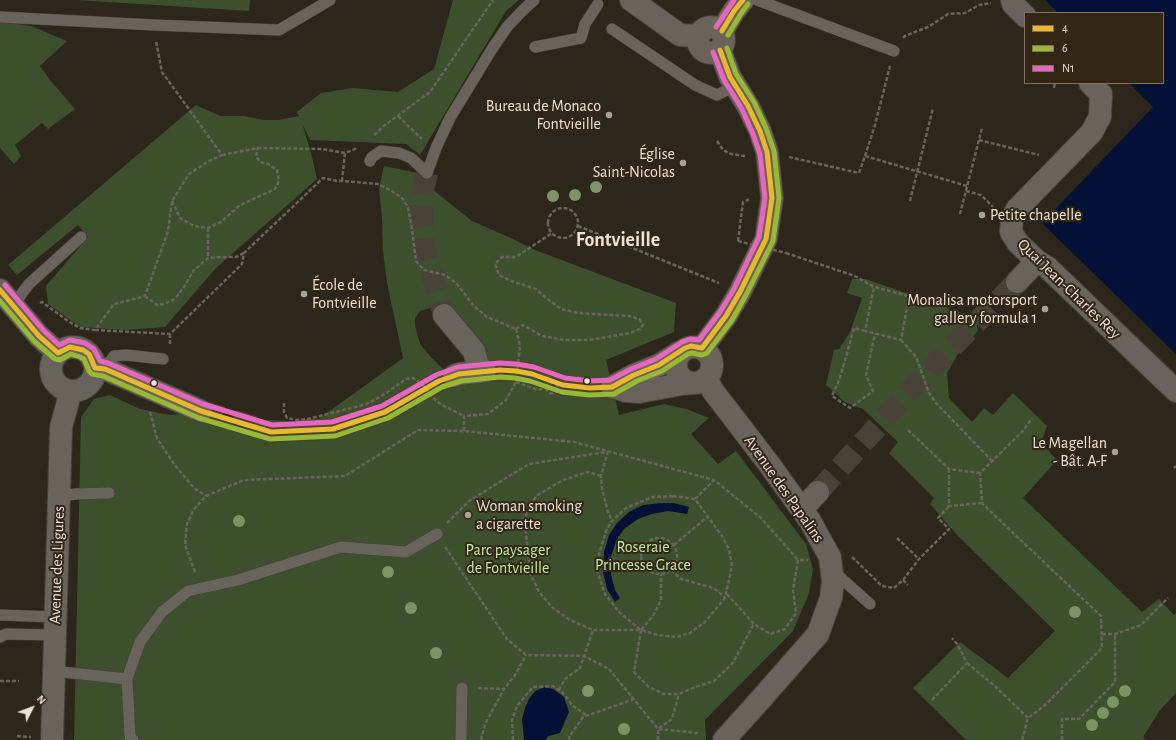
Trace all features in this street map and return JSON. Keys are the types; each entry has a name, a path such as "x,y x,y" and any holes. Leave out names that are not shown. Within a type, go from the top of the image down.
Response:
{"street":[{"path":"631,0 680,35 699,36 699,45 703,51 712,54 721,41 734,11 743,0"},
{"path":"1003,1 1013,4 1024,15"},
{"path":"702,348 726,316 740,292 766,239 772,198 767,152 760,131 748,106 730,77 721,41"},
{"name":"Quai Jean-Charles Rey","path":"1091,84 1100,94 1100,116 1092,132 1017,209 1012,219 1011,232 1018,243 1037,261 1047,267 1176,391"},
{"path":"1017,282 1037,261"},
{"path":"6,298 39,336 58,353"},
{"path":"444,315 474,351 483,371 454,376"},
{"path":"691,346 702,348 711,357 712,368 710,374 700,381 640,392 626,392 612,387 634,375 659,365 685,348 691,346"},
{"path":"100,369 89,384 78,391 64,389 53,380 51,373 53,359 58,353 70,347 77,348 88,354 100,369 201,411"},
{"path":"680,352 676,358 676,365 677,372 681,378 687,382 700,381"},
{"name":"Avenue des Papalins","path":"700,381 713,391 810,521 830,557 833,582 830,598 818,634 724,740"},
{"name":"Avenue des Ligures","path":"42,738 53,671 61,427 71,391"},
{"path":"802,509 818,492"}],"lane":[{"path":"0,17 154,26 279,30 330,0"},
{"path":"370,161 372,157 381,151 398,153 411,158 427,174 436,148 450,118 492,49 508,27 534,0"},
{"path":"757,0 894,51"},
{"path":"535,46 581,38 585,24 600,2"},
{"path":"612,28 695,86 717,95 735,86"},
{"path":"6,298 29,284 81,237"},
{"path":"100,369 114,356 126,355 163,359"},
{"path":"59,496 109,493"},
{"path":"133,740 130,737 127,680 140,642 162,612 188,591 238,580 341,547 406,552 437,534"},
{"path":"831,569 870,604"},
{"path":"0,615 55,626"},
{"path":"0,637 6,634 55,626"},
{"path":"53,671 127,680"},
{"path":"461,740 462,688"}],"path":[{"path":"373,136 430,92 493,0"},
{"path":"786,157 859,174 875,125 894,51 905,36 928,27 948,14 965,13 979,5 1003,1"},
{"path":"154,26 162,72 222,155"},
{"path":"1054,88 1055,84"},
{"path":"910,201 933,108"},
{"path":"398,116 424,141"},
{"path":"960,214 982,128"},
{"path":"979,140 1044,156"},
{"path":"717,141 723,150 731,154 750,157"},
{"path":"145,296 168,231 172,201 189,174 207,162 222,155 258,148 322,149 345,153 361,147"},
{"path":"172,201 180,218 194,226 208,228 221,222 240,205 275,189 279,181 277,170 268,164 260,162 256,156 258,148"},
{"path":"342,181 345,153"},
{"path":"865,156 967,186"},
{"path":"145,296 157,305 176,299 194,270 208,258 236,257 244,253 323,178 337,182 342,181 378,184 392,191 403,199 408,208 416,261 424,270 445,275 456,283 474,306 487,317 516,329 523,325 542,336 564,340 589,340 630,333 640,329 643,325 639,319 630,316 578,313 561,309 545,298 536,289 511,281 499,275 495,264 502,257 516,257 552,233"},
{"path":"966,191 981,195 993,207"},
{"path":"743,202 738,241 786,253 855,276 874,287 909,296 901,340"},
{"path":"559,208 569,209 573,212 578,221 578,226 573,234 565,238 556,236 552,233 549,228 549,219 551,214 559,208"},
{"path":"578,226 740,292"},
{"path":"208,228 208,258"},
{"path":"36,304 42,302 68,322 80,328 170,334 242,264 244,253"},
{"path":"865,331 874,287"},
{"path":"95,330 114,304 145,296"},
{"path":"875,334 866,375 873,391 850,408 832,396 840,378 854,328 901,340 916,357 929,393 935,402 992,462"},
{"path":"284,404 284,412 287,418 297,420 308,419 366,404 385,394 406,379 413,378 422,384 432,397 464,416"},
{"path":"516,382 538,390 546,388 548,384 553,383 556,384 558,388 556,392 552,394 548,393 546,388"},
{"path":"149,407 157,438 164,449 174,464 194,488 206,496"},
{"path":"908,430 948,469 980,473 1022,432 1032,418"},
{"path":"201,588 185,544 187,524 194,509 206,496 244,480 345,476 418,430 464,431 574,442 714,480 761,518 798,560 811,560"},
{"path":"608,452 601,476 605,501 612,521"},
{"path":"608,452 529,464 469,500 437,534 507,639 526,655 584,656 609,669 658,729 658,740"},
{"path":"948,469 949,506"},
{"path":"601,476 588,472 563,480 536,496 524,519 531,575 539,592 553,608 570,620 593,630 641,630 658,635 677,637 690,633 704,622 725,598 732,566 729,549 722,536 695,499 673,496 653,497 626,508 612,521 606,531 597,561 597,570 606,594 620,613 641,630"},
{"path":"980,473 982,503 1102,616 1102,648 1044,706 1028,718 1022,740"},
{"path":"695,499 714,480"},
{"path":"850,554 882,586 894,588 949,529 938,518 949,506 982,503"},
{"path":"674,545 707,517"},
{"path":"658,538 664,539 674,545 677,556 671,570 661,574 650,572 645,568 641,557 643,546 652,539 658,538"},
{"path":"897,538 920,559"},
{"path":"727,593 754,624 770,634 785,629 796,613 794,590 798,560"},
{"path":"671,570 680,579 710,586 725,598"},
{"path":"661,574 661,600 653,616 641,630 634,672 649,687 664,694 679,694 714,681 732,664 754,624"},
{"path":"903,580 908,585"},
{"path":"1102,634 1115,634 1141,625 1168,598"},
{"path":"559,690 565,679 580,668 593,630"},
{"path":"1062,740 1062,719 1080,719 1116,682 1115,634"},
{"path":"952,638 957,644 967,663 996,687 1028,718"},
{"path":"482,740 485,724 504,689 516,675 526,655"},
{"path":"932,700 967,663"},
{"path":"0,681 19,682"},
{"path":"513,740 512,720 517,706 533,687 554,686 573,706 586,715"},
{"path":"462,688 504,689"},
{"path":"658,729 672,718 679,694"},
{"path":"570,740 569,737 586,715 634,699"},
{"path":"658,729 698,733"},
{"path":"17,736 42,738"}],"green space":[{"path":"76,0 250,0 249,11"},
{"path":"453,0 519,0 506,11 420,155 406,144 310,140 302,123 317,179 216,268 165,327 124,330 80,327 48,304 46,286 88,237 78,225 17,275 8,265 196,105 220,116 244,116 264,120 278,120 299,116 297,112 321,93 353,88 398,92 434,69"},
{"path":"0,22 31,26 67,41 40,66 75,109 48,129 42,123 15,145 21,156 14,164 0,148"},
{"name":"Parc paysager de Fontvieille","path":"384,166 437,177 432,189 472,221 535,250 676,303 674,332 606,360 619,415 664,404 686,409 709,418 691,434 718,464 736,451 806,544 813,569 809,593 793,631 705,720 706,740 74,740 81,417 94,399 110,395 140,409 170,415 182,414 313,423 403,358 387,283 383,251 379,189","holes":["431,308 452,316 477,341 458,378 443,369 420,344 415,326 415,318 420,311"]},
{"path":"852,279 866,279 976,318 978,331 962,347 947,373 949,398 972,422 984,408 993,415 1013,393 1047,426 1041,443 1057,460 1023,498 1142,612 1159,599 1174,615 1176,613 1176,693 1160,710 1143,737 1146,740 966,740 913,688 960,642 1008,678 1055,631 957,535 930,504 934,498 889,453 898,442 863,409 845,402 826,385 834,350 839,349 850,332 862,298 847,293"}],"water":[{"path":"1045,0 1176,0 1176,354 1042,223 1153,107 1130,84 1164,84 1164,12 1057,12"},
{"path":"674,503 689,507 687,514 668,511 652,514 638,519 624,529 616,541 611,557 611,575 615,590 620,598 615,602 607,589 603,572 604,552 609,535 617,523 629,512 643,505"},
{"path":"545,687 553,689 564,697 569,712 560,733 549,736 545,740 524,740 522,719 525,708 535,691"}],"tunnel":[{"path":"427,173 422,194 422,223 425,253 444,315"},
{"path":"818,492 925,374 1017,282"},
{"path":"485,371 516,371 532,374 563,385 577,387 612,387"},
{"path":"201,411 271,432 333,429 385,412 439,381 454,376"}],"transit line":[{"name":"N1","path":"716,27 734,0"},
{"name":"4","path":"722,31 734,11 743,0"},
{"name":"6","path":"728,35 748,4"},
{"name":"6","path":"0,301 34,341 55,359 60,360 71,354 80,357 84,359 89,371 92,374 103,376 199,418 270,439 335,436 388,418 442,387 461,381 500,377 515,378 530,381 562,392 589,395 614,394 637,381 662,371 688,354 692,353 702,355 707,353 732,320 773,241 779,198 774,151 766,128 754,102 736,74 727,48"},
{"name":"4","path":"0,290 39,336 58,353 70,347 83,350 89,354 95,368 105,369 201,411 271,432 333,429 385,412 439,381 459,374 500,370 516,371 532,374 563,385 590,388 612,387 634,375 659,365 685,348 691,346 702,348 726,316 740,292 766,239 772,198 767,152 760,131 748,106 730,77 720,50"},
{"name":"N1","path":"5,285 44,331 59,345 70,340 85,343 94,349 100,361 108,363 203,404 272,425 332,422 382,406 436,375 458,367 500,363 516,364 534,367 565,378 590,381 610,380 631,369 656,359 682,342 690,339 699,340 720,312 734,289 759,237 765,198 760,154 742,109 724,80 713,52"}],"place":[{"name":"Bureau de Monaco Fontvieille","path":"609,115"},
{"name":"Église Saint-Nicolas","path":"683,163"},
{"name":"Petite chapelle","path":"982,215"},
{"name":"École de Fontvieille","path":"304,294"},
{"name":"Monalisa motorsport gallery formula 1","path":"1045,309"},
{"name":"Le Magellan - Bât. A-F","path":"1115,452"},
{"name":"Woman smoking a cigarette","path":"468,515"}],"district":[{"name":"Fontvieille","path":"618,240"}],"park label":[{"name":"Roseraie Princesse Grace","path":"643,556"}]}
